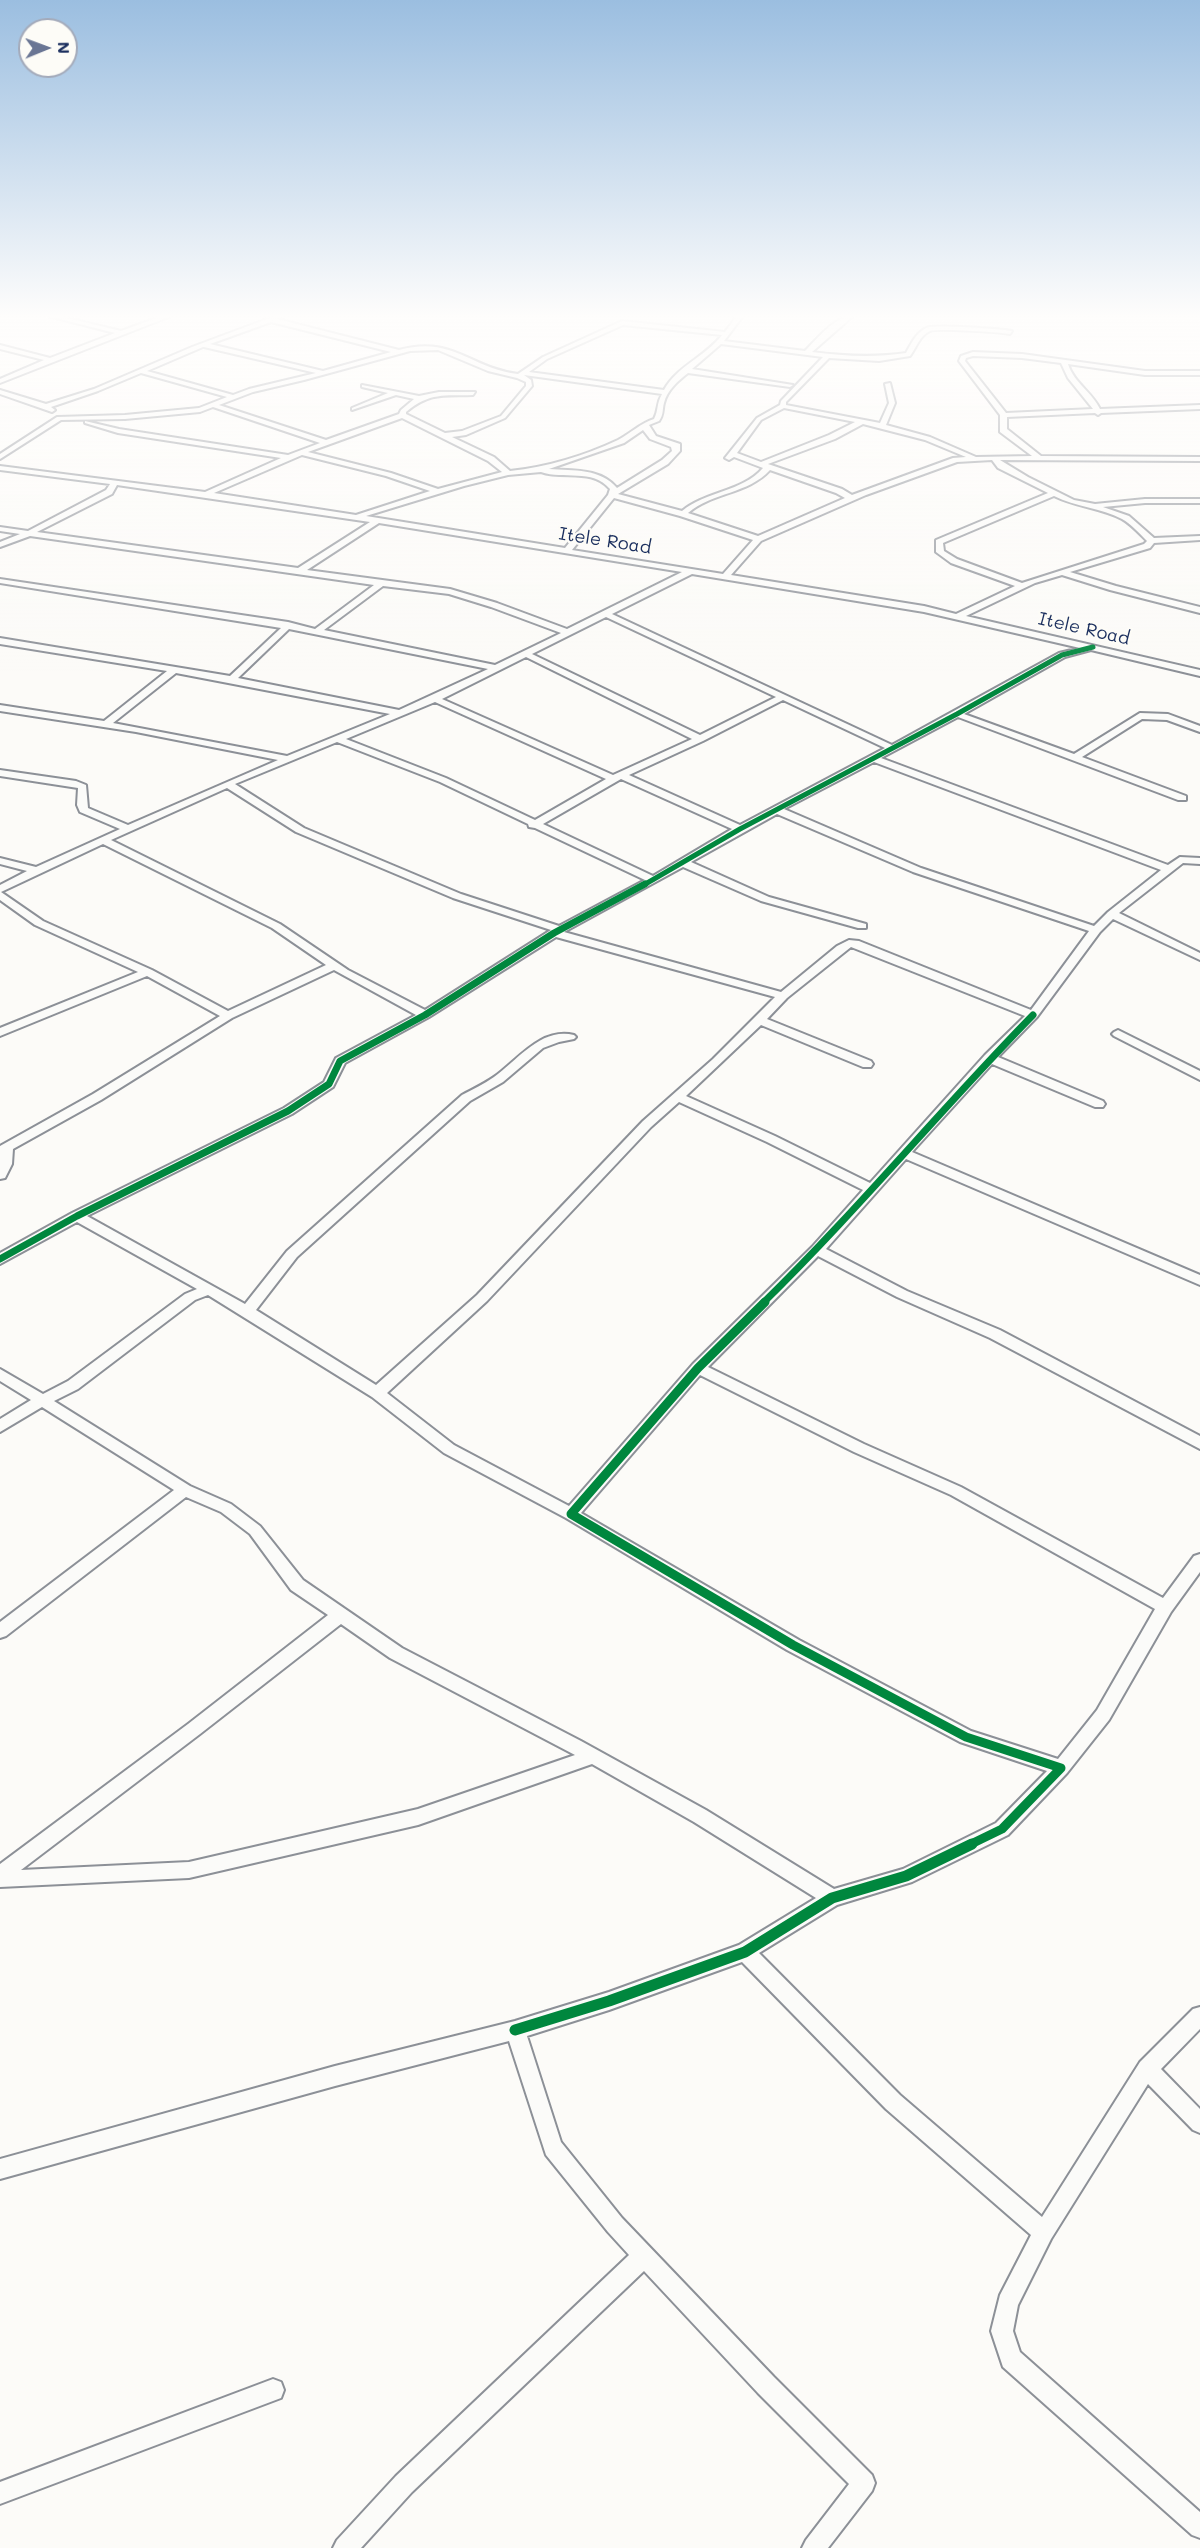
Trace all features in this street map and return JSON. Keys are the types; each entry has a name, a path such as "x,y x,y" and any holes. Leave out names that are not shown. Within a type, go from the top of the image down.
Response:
{"street":[{"path":"0,457 33,435"},
{"path":"143,435 287,457"},
{"path":"303,435 324,442"},
{"path":"206,494 262,466 303,453 344,435"},
{"path":"442,436 450,435"},
{"path":"457,442 462,435"},
{"path":"539,470 621,441 632,435"},
{"path":"567,551 612,495 665,462 676,451 674,448 677,446 657,441 650,435"},
{"path":"747,435 730,456 764,464 839,491 851,498"},
{"path":"764,464 836,435"},
{"path":"920,435 974,458"},
{"path":"1007,435 1040,459"},
{"path":"442,436 491,459 508,473"},
{"path":"303,453 406,479 438,492"},
{"path":"726,576 758,539 851,498 937,465 974,458 1200,459"},
{"path":"994,458 1001,465 1072,502 1093,506 1126,518 1152,541"},
{"path":"683,514 763,474 768,468 764,464"},
{"name":"Itele Road","path":"0,468 111,488 124,485 206,494 726,576 958,616 1200,673"},
{"path":"357,517 508,473 539,470 586,474 601,479 614,489 612,495"},
{"path":"0,545 28,534 111,488"},
{"path":"839,491 864,493"},
{"path":"1020,585 954,561 940,552 939,542 1055,494"},
{"path":"612,495 683,514 758,539"},
{"path":"1093,506 1145,501 1200,501"},
{"path":"337,515 362,530"},
{"path":"301,570 378,520"},
{"path":"0,529 136,550 301,570 381,584 448,592 510,610 566,632"},
{"path":"958,616 1020,585 1147,546 1152,541 1200,538"},
{"path":"0,889 228,784 435,699 566,632 691,572"},
{"path":"1062,572 1113,588 1200,610"},
{"path":"0,581 288,625 316,632 403,646 495,668"},
{"path":"316,632 381,584"},
{"path":"606,614 892,748"},
{"path":"232,679 249,661 270,646 288,625"},
{"path":"0,641 232,679 399,713"},
{"path":"0,1259 77,1216 288,1111 329,1084 340,1061 425,1015 557,931 1062,655 1093,647"},
{"path":"524,653 700,739"},
{"path":"106,724 176,669"},
{"path":"533,825 617,777 700,739 784,696"},
{"path":"435,699 740,829"},
{"path":"0,708 106,724 286,759"},
{"path":"957,714 1182,798"},
{"path":"1075,758 1140,716 1168,717 1200,729"},
{"path":"337,739 443,780 533,825 653,880"},
{"path":"873,758 1167,868"},
{"path":"0,773 83,787 84,810 128,829"},
{"path":"228,784 300,830 457,896 557,931 783,996"},
{"path":"777,810 916,870 1096,930"},
{"path":"103,840 276,926 334,965 425,1015"},
{"path":"571,1514 698,1368 818,1250 989,1058 1033,1015 1096,930 1167,868 1180,860 1200,861"},
{"path":"0,861 37,870"},
{"path":"684,863 765,899 862,926"},
{"path":"0,895 39,923 148,972 228,1016"},
{"path":"1112,914 1200,957"},
{"path":"377,1393 482,1298 647,1125 783,996 840,948 849,943 859,944 1033,1015"},
{"path":"0,1175 6,1164 3,1149 98,1096 228,1016 334,965"},
{"path":"0,1032 148,972"},
{"path":"759,1020 867,1064"},
{"path":"1118,1034 1200,1076"},
{"path":"247,1311 292,1254 466,1098 500,1079 550,1038 570,1037"},
{"path":"989,1058 1099,1104"},
{"path":"678,1097 771,1139 872,1189"},
{"path":"904,1153 1200,1280"},
{"path":"77,1216 247,1311 377,1393 449,1449 571,1514 783,1639 966,1737 1061,1768"},
{"path":"818,1250 902,1294 994,1334 1200,1443"},
{"path":"0,1426 73,1385 190,1297 208,1290"},
{"path":"698,1368 859,1448 956,1491 1165,1607"},
{"path":"0,1374 184,1490 225,1508 255,1530 297,1585 396,1653 593,1756 700,1816 832,1898"},
{"path":"0,1631 184,1490"},
{"path":"0,2169 335,2076 514,2030 609,2001 746,1952 832,1898 906,1876 1002,1829 1061,1768 1103,1714 1165,1607 1200,1560"},
{"path":"0,1877 194,1730 340,1614"},
{"path":"0,1877 189,1870 418,1817 593,1756"},
{"path":"746,1952 893,2102 1044,2232"},
{"path":"1200,2016 1147,2069 1044,2232 1008,2303 1002,2331 1011,2359 1200,2528"},
{"path":"514,2030 553,2148 644,2256 766,2385 864,2483 814,2548"},
{"path":"1147,2069 1200,2123"},
{"path":"345,2548 404,2484 644,2256"},
{"path":"0,2493 273,2390"}],"cycle path":[{"path":"0,1259 77,1216 288,1111 329,1084 340,1061 425,1015 554,933 653,880 740,829 957,714 1062,655 1093,647"},
{"path":"515,2030 609,2001 745,1952 832,1898 906,1876 1002,1829 1061,1768 966,1737 793,1645 571,1514 698,1368 817,1250 972,1077 1033,1015"}]}
